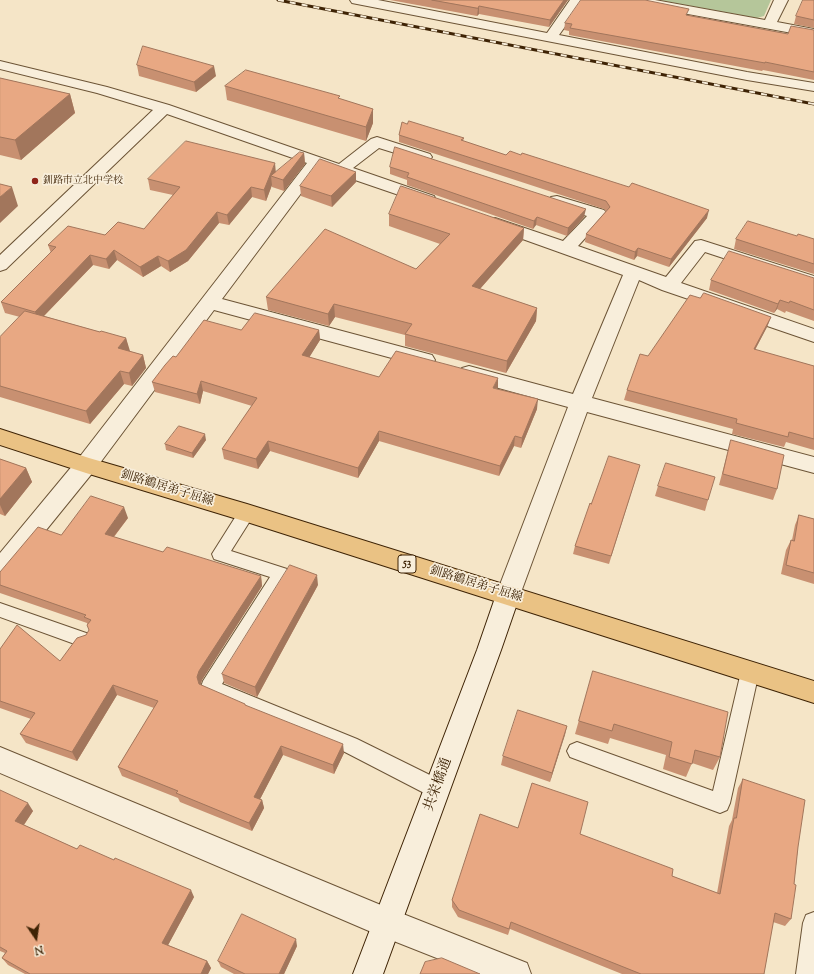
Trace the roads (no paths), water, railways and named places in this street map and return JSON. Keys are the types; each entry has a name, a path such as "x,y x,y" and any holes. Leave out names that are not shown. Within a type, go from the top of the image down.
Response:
{"main road":[{"name":"釧路鶴居弟子屈線","path":"0,438 247,513 814,692"}],"street":[{"path":"357,0 747,76 814,87"},
{"path":"551,37 577,0"},
{"path":"633,0 814,33"},
{"path":"769,25 781,0"},
{"path":"0,64 102,90 164,108 439,204"},
{"path":"0,265 164,108"},
{"path":"341,170 376,142 436,161"},
{"path":"0,570 86,465 317,161"},
{"path":"539,195 598,214 568,248"},
{"path":"477,217 814,336"},
{"path":"669,286 701,245 814,282"},
{"name":"共栄橋通","path":"368,974 580,402 633,273"},
{"path":"209,302 814,465"},
{"path":"0,760 387,924 516,974"}],"lane":[{"path":"247,513 220,554 280,574 210,688 350,746 437,789"},
{"path":"0,610 83,639"},
{"path":"577,751 720,803 750,672"},
{"path":"807,974 814,924"}],"railway":[{"path":"278,0 814,104"}],"place":[{"name":"釧路市立北中学校","path":"35,181"}]}
